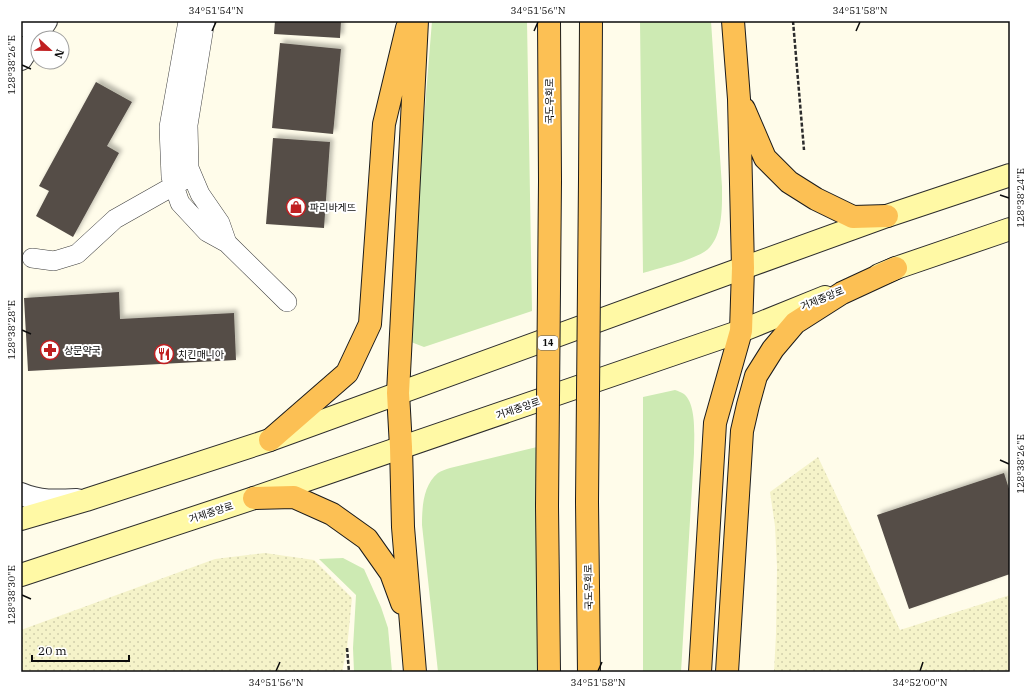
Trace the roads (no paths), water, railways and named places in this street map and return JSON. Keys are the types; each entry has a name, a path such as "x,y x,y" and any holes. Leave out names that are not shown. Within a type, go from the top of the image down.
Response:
{"highway":[{"path":"270,440 347,373 370,324 384,124 409,21"},
{"path":"415,672 403,527 398,393 417,21"},
{"name":"국도우회로","path":"549,21 550,181 547,506 549,672"},
{"name":"국도우회로","path":"589,672 587,502 591,21"},
{"path":"700,672 715,423 741,331 743,268 739,99 733,21"},
{"path":"739,99 765,158 789,182 816,199 853,217 887,216"},
{"path":"727,672 742,431 756,376 773,349 795,323 842,293 896,268"},
{"path":"254,498 294,497 332,514 367,539 391,573 412,628"}],"main road":[{"path":"21,519 86,500 270,440 887,216 1010,175"},
{"name":"거제중앙로","path":"21,575 254,498 741,331 896,268 1010,229"}],"street":[{"path":"21,25 24,21"},
{"path":"21,59 46,21"},
{"path":"21,494 32,499 54,501 86,500"}],"lane":[{"path":"188,21 169,127 171,177 174,186 180,202 207,232 226,243 288,302"},
{"path":"205,21 188,125 189,168 200,194 220,223 226,243"},
{"path":"32,258 54,260 77,254 115,219 192,175"}],"place":[{"name":"파리바게뜨","path":"296,207"},
{"name":"상문약국","path":"50,350"},
{"name":"치킨매니아","path":"164,354"}]}
